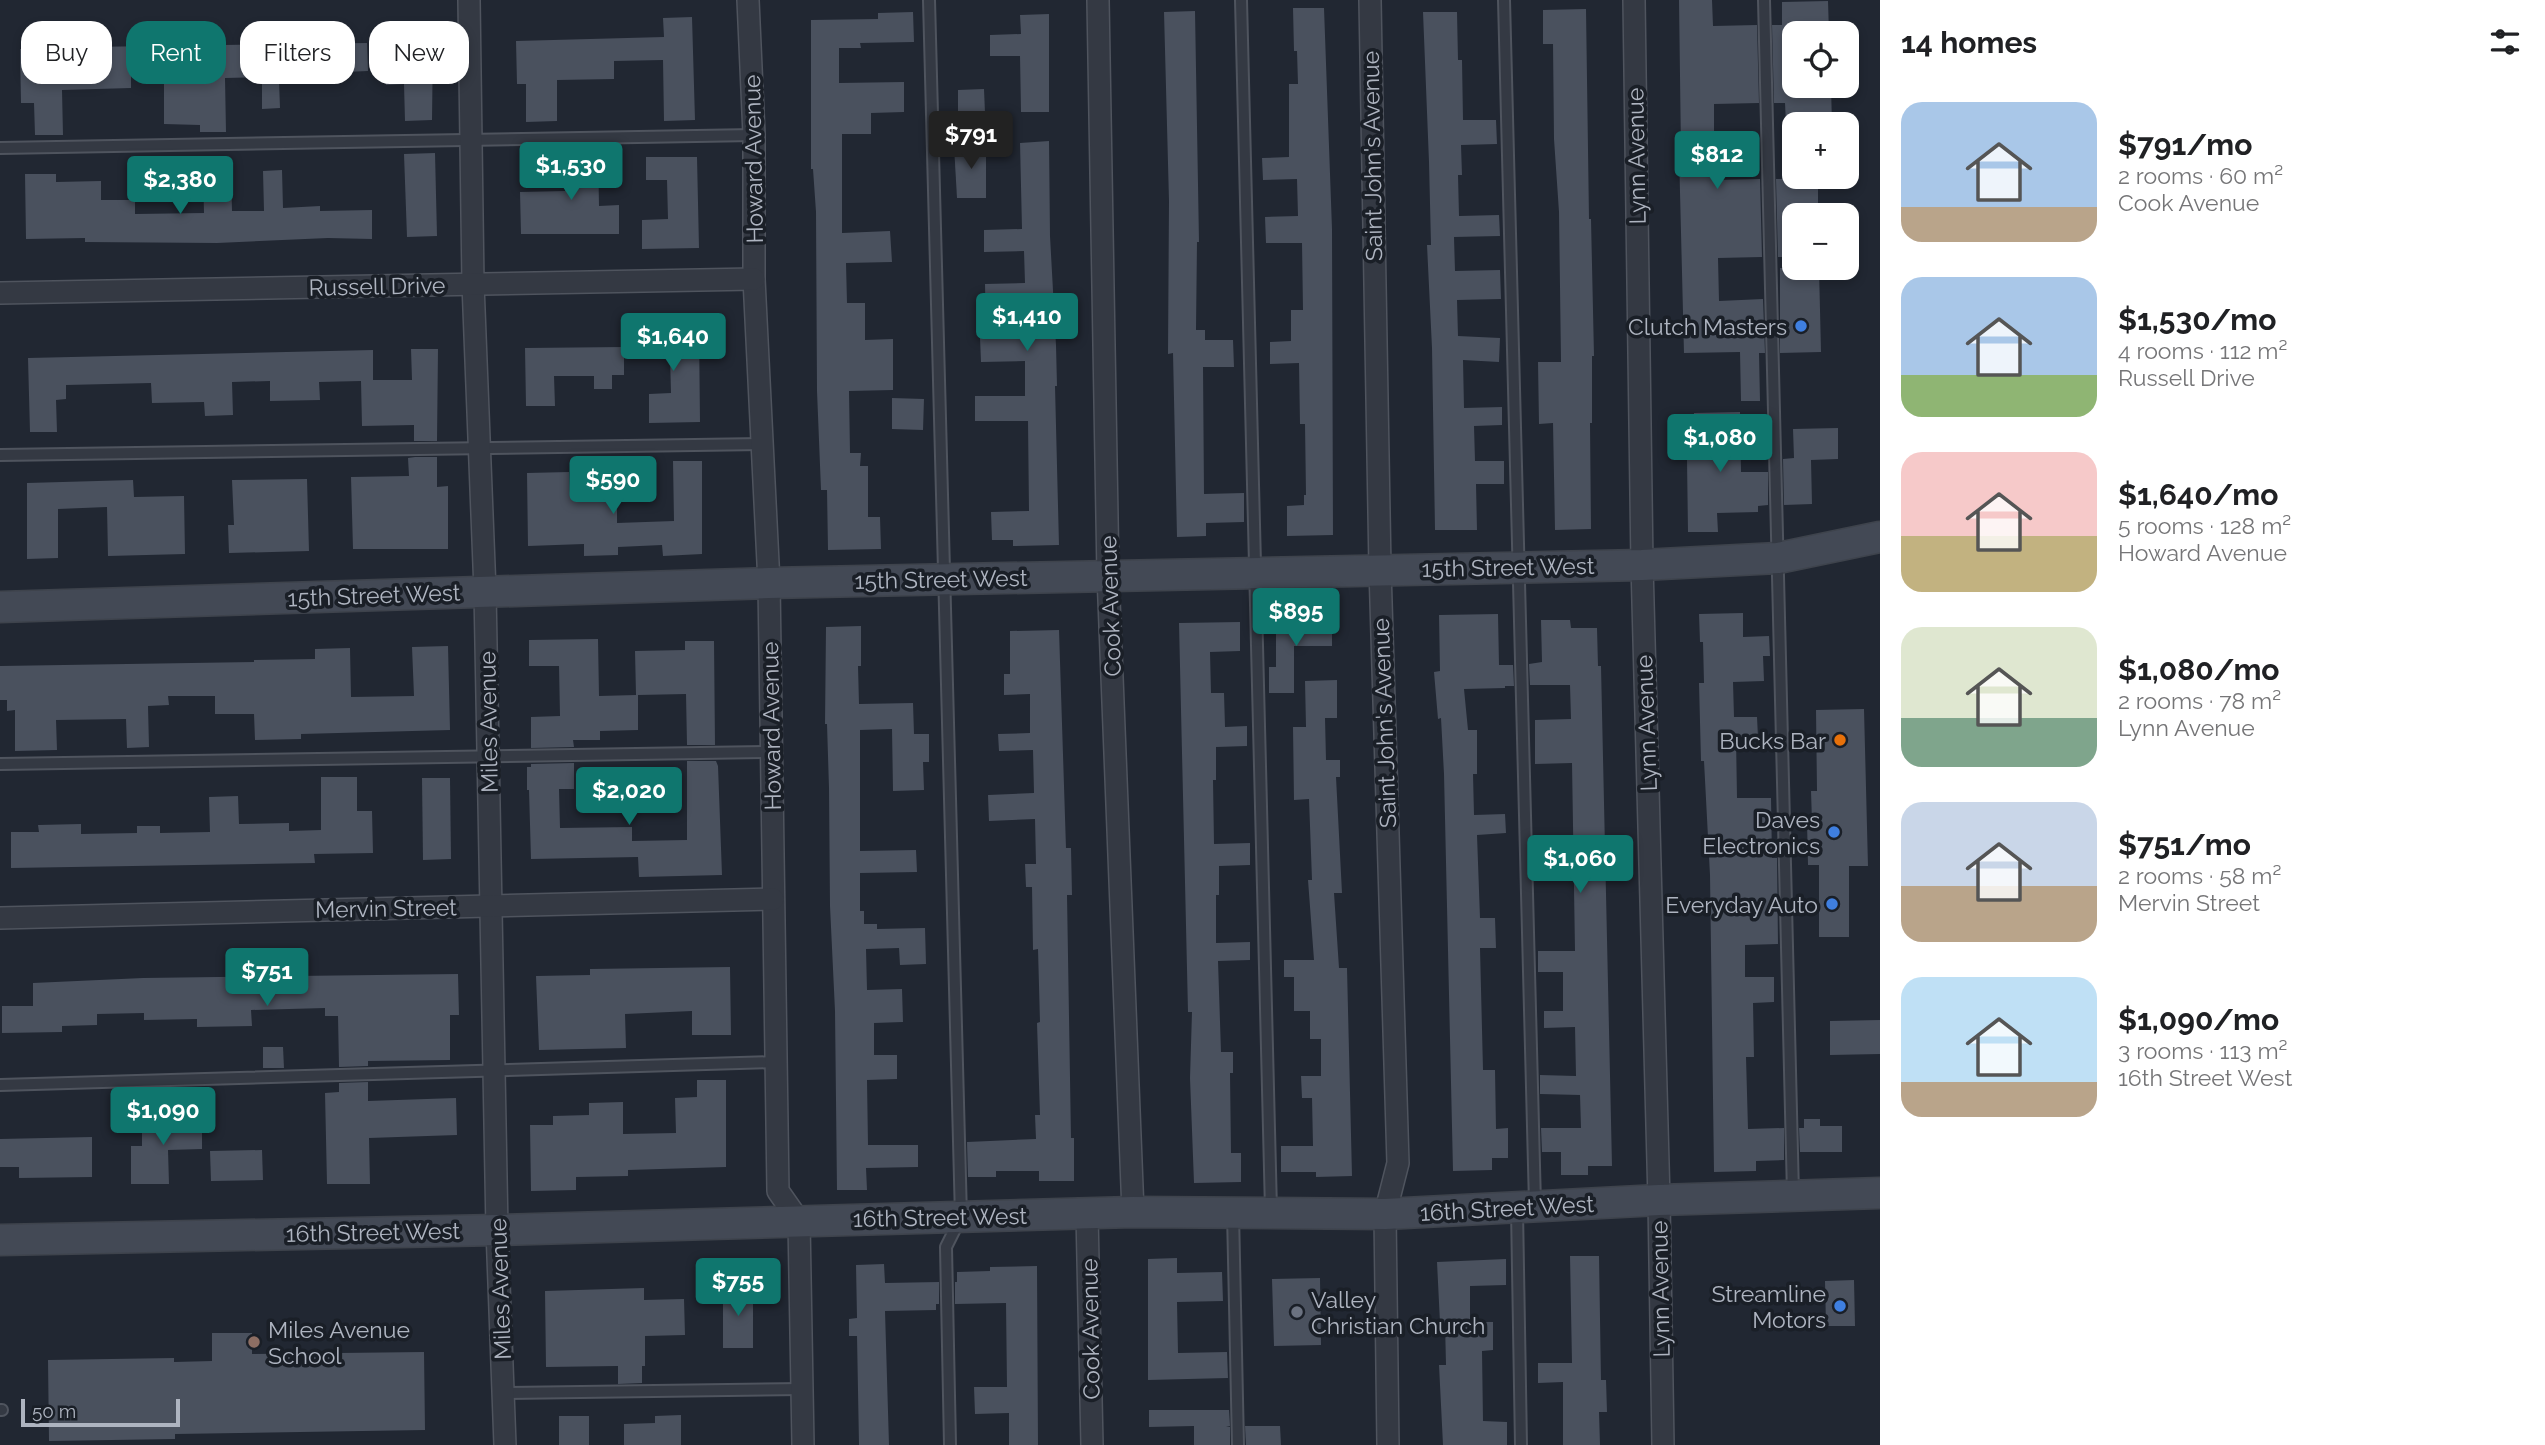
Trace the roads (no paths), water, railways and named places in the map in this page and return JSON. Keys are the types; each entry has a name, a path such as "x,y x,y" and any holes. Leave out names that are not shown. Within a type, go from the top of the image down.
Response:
{"street":[{"name":"Miles Avenue","path":"469,0 473,285 485,591 497,1230 505,1445"},
{"name":"Howard Avenue","path":"748,0 754,135 754,279 769,583 778,1191 799,1221"},
{"name":"Cook Avenue","path":"1098,0 1108,575 1133,1212"},
{"name":"Saint John's Avenue","path":"1370,0 1380,569 1398,1163 1385,1214 1388,1445"},
{"name":"Lynn Avenue","path":"1634,0 1642,565 1659,1200 1662,1445"},
{"name":"Russell Drive","path":"0,293 754,279"},
{"name":"15th Street West","path":"0,607 769,583 1642,565 1778,558 1880,537"},
{"name":"Mervin Street","path":"0,918 773,899"},
{"name":"16th Street West","path":"0,1240 497,1230 1133,1212 1385,1214 1659,1200 1880,1193"},
{"name":"Cook Avenue","path":"1087,1214 1092,1445"},
{"path":"799,1221 803,1445"}],"lane":[{"path":"929,0 961,1217 946,1247 950,1445"},
{"path":"1241,0 1271,1213"},
{"path":"1504,0 1520,567 1526,1207 1521,1445"},
{"path":"1764,0 1793,1196"},
{"path":"0,148 754,135"},
{"path":"0,455 762,444"},
{"path":"0,764 771,752"},
{"path":"0,1085 776,1062"},
{"path":"1233,1213 1238,1445"},
{"path":"503,1393 802,1389"}],"place":[{"name":"Clutch Masters","path":"1801,326"},
{"name":"Bucks Bar","path":"1840,740"},
{"name":"Daves Electronics","path":"1834,832"},
{"name":"Everyday Auto","path":"1832,904"},
{"name":"Streamline Motors","path":"1840,1306"},
{"name":"Valley Christian Church","path":"1297,1312"},
{"name":"Miles Avenue School","path":"254,1342"}]}
